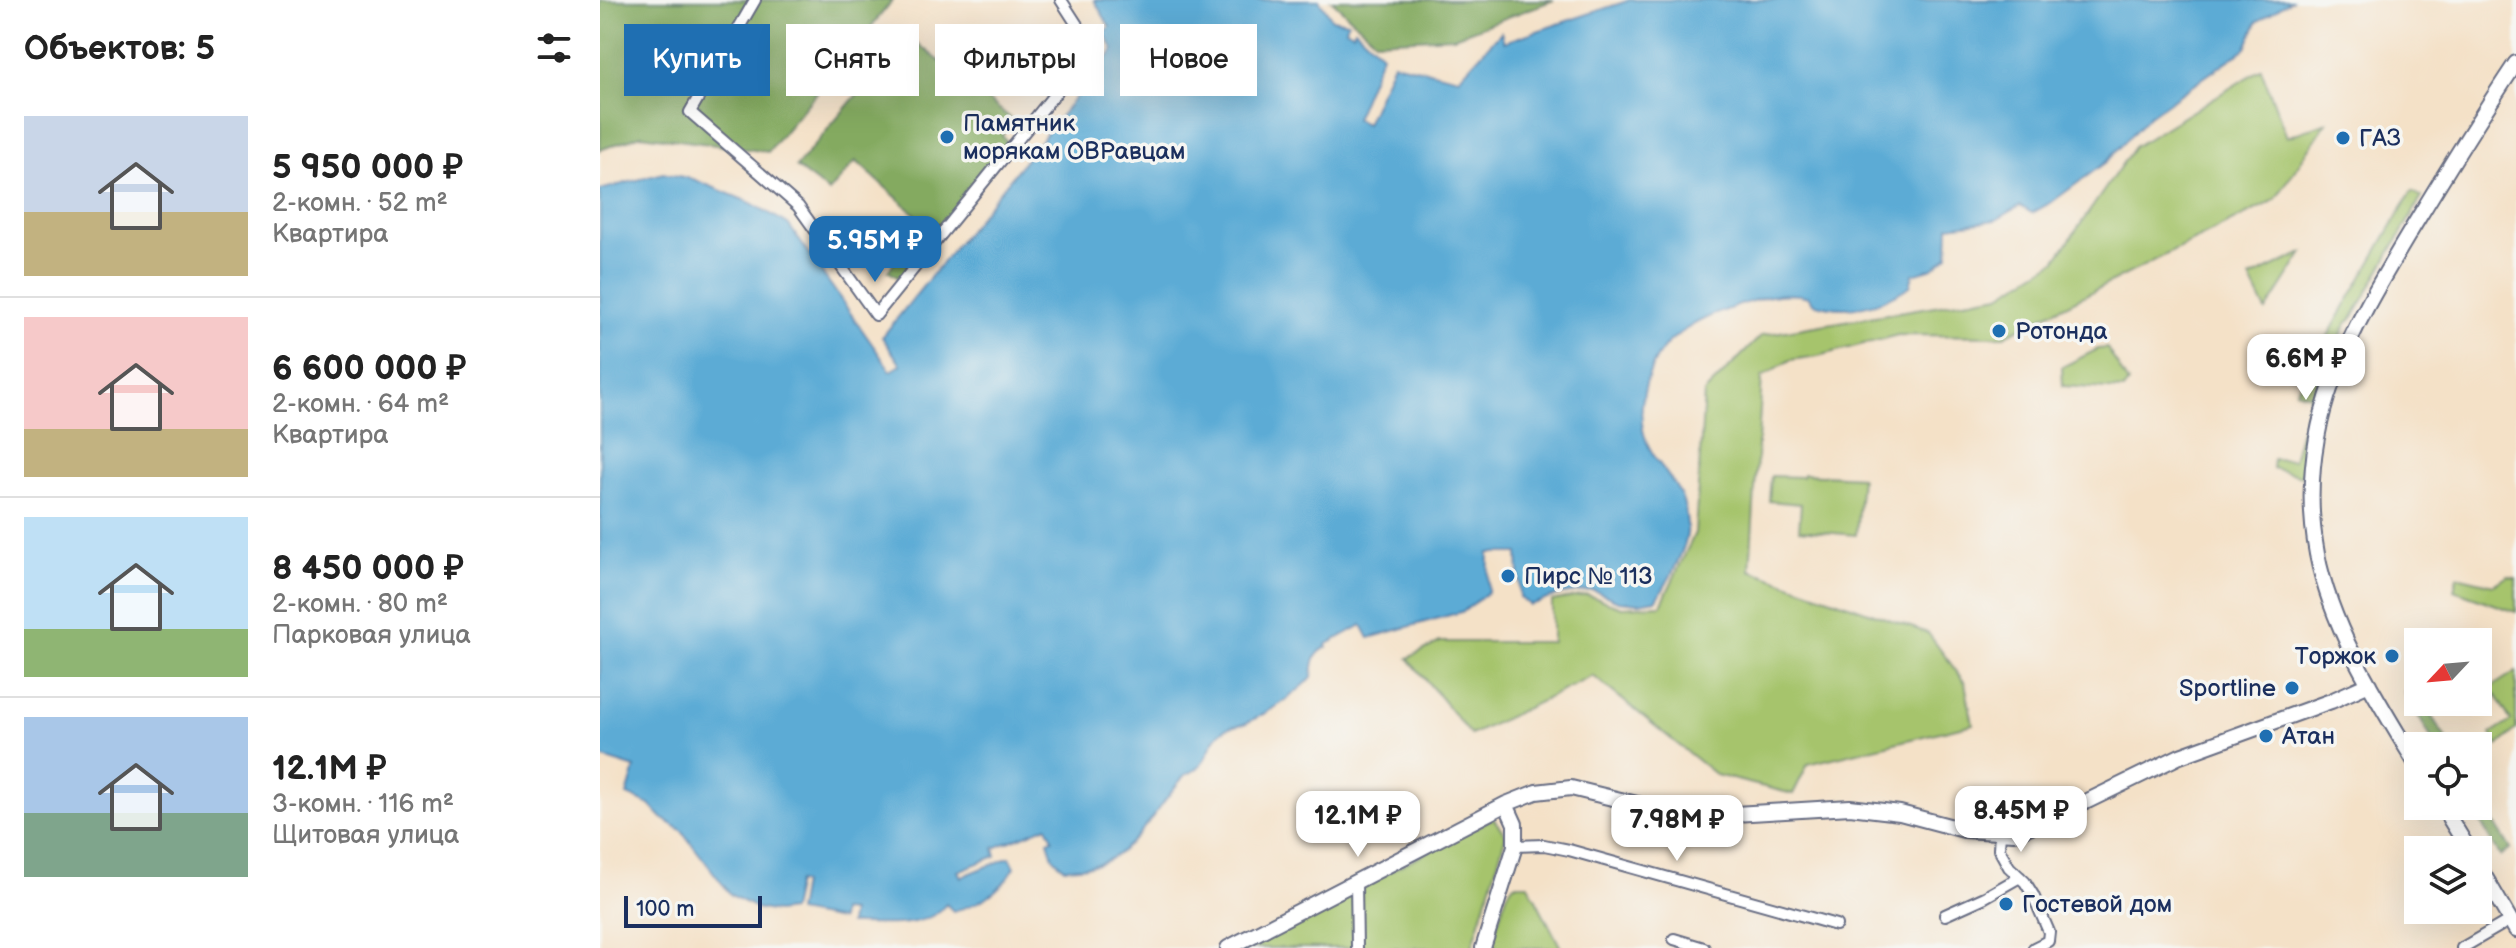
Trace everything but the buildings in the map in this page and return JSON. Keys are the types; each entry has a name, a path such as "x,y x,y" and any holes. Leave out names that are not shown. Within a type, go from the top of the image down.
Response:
{"street":[{"path":"755,0 690,112 798,206 876,315 1092,48 1061,0"},
{"path":"2404,743 2369,684 2338,621 2317,556 2309,492 2322,413 2354,328 2467,138 2516,63"},
{"path":"1228,948 1506,804 1536,792 1571,788 1666,811 1718,815 1850,807 1900,813 1964,830 2014,833 2065,812 2180,756 2369,684"},
{"path":"1483,948 1515,846 1515,824 1506,804"},
{"path":"2000,832 1999,849 2009,867 2033,895 2049,932 2048,941 2034,948"},
{"path":"1515,846 1544,845 1569,850 1836,925"},
{"path":"1945,915 2020,877"},
{"path":"1356,882 1357,948"},
{"path":"2462,948 2513,925 2492,889"},
{"path":"1674,939 1704,948"}],"green space":[{"path":"600,0 893,0 873,24 786,24 786,96 814,96 768,152 641,135 600,150"},
{"path":"1331,0 1554,0 1454,37 1376,41"},
{"path":"919,45 935,57 935,96 983,96 1013,120 1002,136 1011,145 900,279 888,271 925,223 856,161 829,192 796,167 856,96 919,96"},
{"path":"2261,69 2287,137 2327,122 2275,200 2004,336 1898,335 1818,356 1790,360 1762,377 1750,570 1928,633 1965,683 1973,724 1808,764 1793,794 1716,775 1593,676 1471,735 1408,658 1440,642 1552,642 1552,601 1587,595 1622,607 1661,605 1695,533 1704,393 1762,335 2000,295 2055,261 2134,147"},
{"path":"2412,191 2422,197 2352,319 2346,324 2318,391 2307,426 2302,476 2272,468 2273,459 2293,460 2310,395 2296,391"},
{"path":"2303,253 2266,311 2250,278"},
{"path":"2107,348 2128,383 2123,390 2063,386 2062,367 2098,349"},
{"path":"1803,474 1861,477 1856,535 1799,530 1801,504 1769,501 1771,476 1802,477"},
{"path":"2457,576 2494,585 2508,576 2516,578 2516,612 2454,590"},
{"path":"2516,671 2516,729 2498,746 2492,733 2511,721 2495,694 2492,696 2492,687"},
{"path":"2418,716 2431,716 2442,732 2428,732"},
{"path":"1493,818 1506,835 1472,948 1240,948"},
{"path":"2492,819 2511,849 2500,856 2492,836 2488,836 2479,820"},
{"path":"1514,884 1528,884 1561,948 1489,948 1508,892"}],"water":[{"path":"1094,0 1319,0 1332,19 1348,22 1346,29 1353,33 1355,29 1382,54 1355,119 1366,124 1393,63 1459,78 1501,32 1504,42 1630,0 2291,0 2257,22 2246,48 2149,116 2106,162 2052,202 2032,213 2020,206 1996,220 1949,226 1948,255 1933,268 1913,274 1910,286 1898,293 1875,303 1851,308 1813,303 1809,297 1798,295 1764,297 1707,318 1668,343 1648,376 1642,403 1643,428 1650,449 1682,500 1687,531 1679,558 1656,600 1639,603 1618,601 1593,590 1562,594 1530,605 1520,598 1518,553 1489,553 1488,592 1464,611 1369,638 1362,625 1326,645 1315,660 1312,678 1271,710 1219,734 1200,766 1185,775 1139,833 1108,860 1064,868 1053,857 1048,841 1053,839 1047,826 994,848 996,856 958,871 961,877 1010,857 1015,867 989,896 953,911 946,904 937,913 914,922 849,924 851,912 841,911 840,920 797,912 802,883 797,882 791,910 776,912 756,908 731,895 681,830 662,818 650,805 627,795 635,768 600,757 600,190 663,173 693,179 751,203 788,224 891,371 901,365 882,337 1077,96 1104,96 1104,62 1114,50 1104,33 1110,27"}],"place":[{"name":"Памятник морякам ОВРавцам","path":"947,137"},
{"name":"ГАЗ","path":"2343,138"},
{"name":"Ротонда","path":"1999,331"},
{"name":"Пирс № 113","path":"1508,576"},
{"name":"Торжок","path":"2392,656"},
{"name":"Sportline","path":"2292,688"},
{"name":"Атан","path":"2266,736"},
{"name":"Гостевой дом","path":"2006,904"}]}
